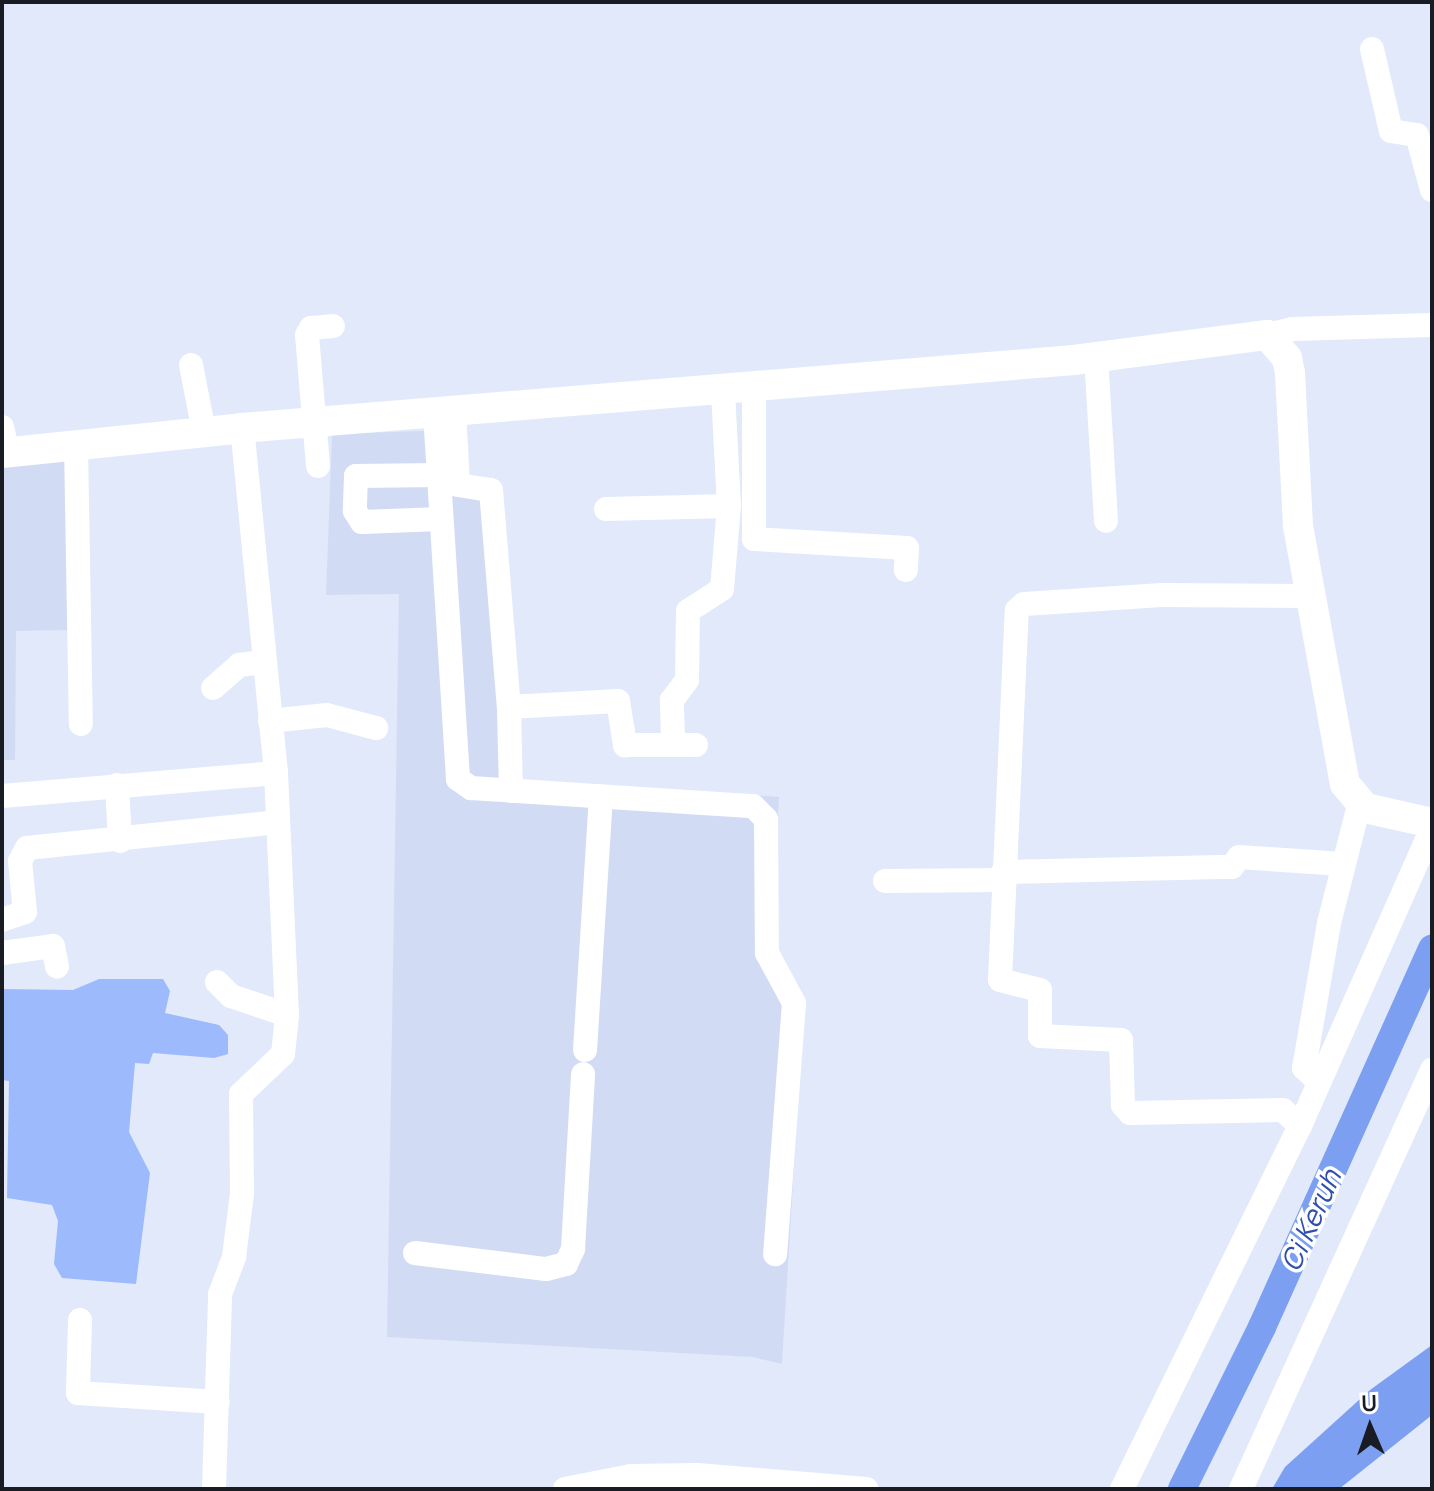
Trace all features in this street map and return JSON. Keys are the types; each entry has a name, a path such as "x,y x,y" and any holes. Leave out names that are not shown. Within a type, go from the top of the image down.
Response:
{"main road":[{"path":"4,444 76,445 314,422 723,392 1096,357 1267,335 1287,358 1290,373 1298,526 1345,784 1359,805 1432,825"}],"street":[{"path":"1372,49 1391,131 1417,135 1432,190"},
{"path":"1267,335 1292,329 1432,325"},
{"path":"318,466 307,335 311,328 333,326"},
{"path":"1096,357 1106,521"},
{"path":"191,365 204,432"},
{"path":"754,389 754,539 907,548 906,570"},
{"path":"509,707 618,701 625,745 684,741 672,700 687,680 688,611 722,589 729,506 723,392"},
{"path":"444,412 441,519 455,772 471,788 753,806 766,819 767,953 794,1003 775,1254"},
{"path":"444,412 458,485 491,488 509,707 511,791"},
{"path":"214,1489 220,1294 234,1257 242,1194 241,1094 283,1054 287,1015 276,773 242,428"},
{"path":"76,445 81,724"},
{"path":"440,475 356,476 355,511 362,522 441,519"},
{"path":"606,509 729,506"},
{"path":"1300,1126 1283,1110 1126,1110 1121,1040 1040,1036 1040,990 1000,980 1015,622 1024,604 1162,595 1309,596"},
{"path":"213,688 239,665 264,662"},
{"path":"270,721 327,715 376,728"},
{"path":"2,796 276,773"},
{"path":"117,785 120,841"},
{"path":"585,1050 601,797"},
{"path":"1318,1081 1304,1068 1343,864 1359,805"},
{"path":"2,920 25,912 20,861 27,848 120,841 277,822"},
{"path":"1122,1489 1300,1126 1432,825"},
{"path":"885,881 1232,867 1239,857 1343,864"},
{"path":"2,953 55,957"},
{"path":"217,982 231,996 287,1015"},
{"path":"1241,1489 1432,1069"},
{"path":"415,1253 546,1269 566,1264 573,1249 583,1074"},
{"path":"80,1320 78,1393 218,1402"},
{"path":"565,1489 631,1476 697,1475 866,1489"}],"shaded area":[{"path":"451,430 454,493 487,491 511,779 779,797 771,959 804,1001 782,1364 753,1357 387,1337 399,594 326,595 332,434"},
{"path":"76,459 72,630 16,631 15,760 2,760 2,464"},
{"path":"99,979 163,979 170,991 165,1013 219,1025 228,1035 228,1054 214,1058 153,1053 149,1064 135,1063 129,1132 150,1173 136,1284 62,1278 54,1264 58,1221 52,1205 7,1198 9,1081 2,1080 2,989 73,990"},
{"path":"1432,1345 1432,1415 1339,1489 1272,1489 1285,1467 1370,1390"}],"waterway":[{"name":"Ci Keruh","path":"1182,1489 1262,1327 1432,948"}]}
